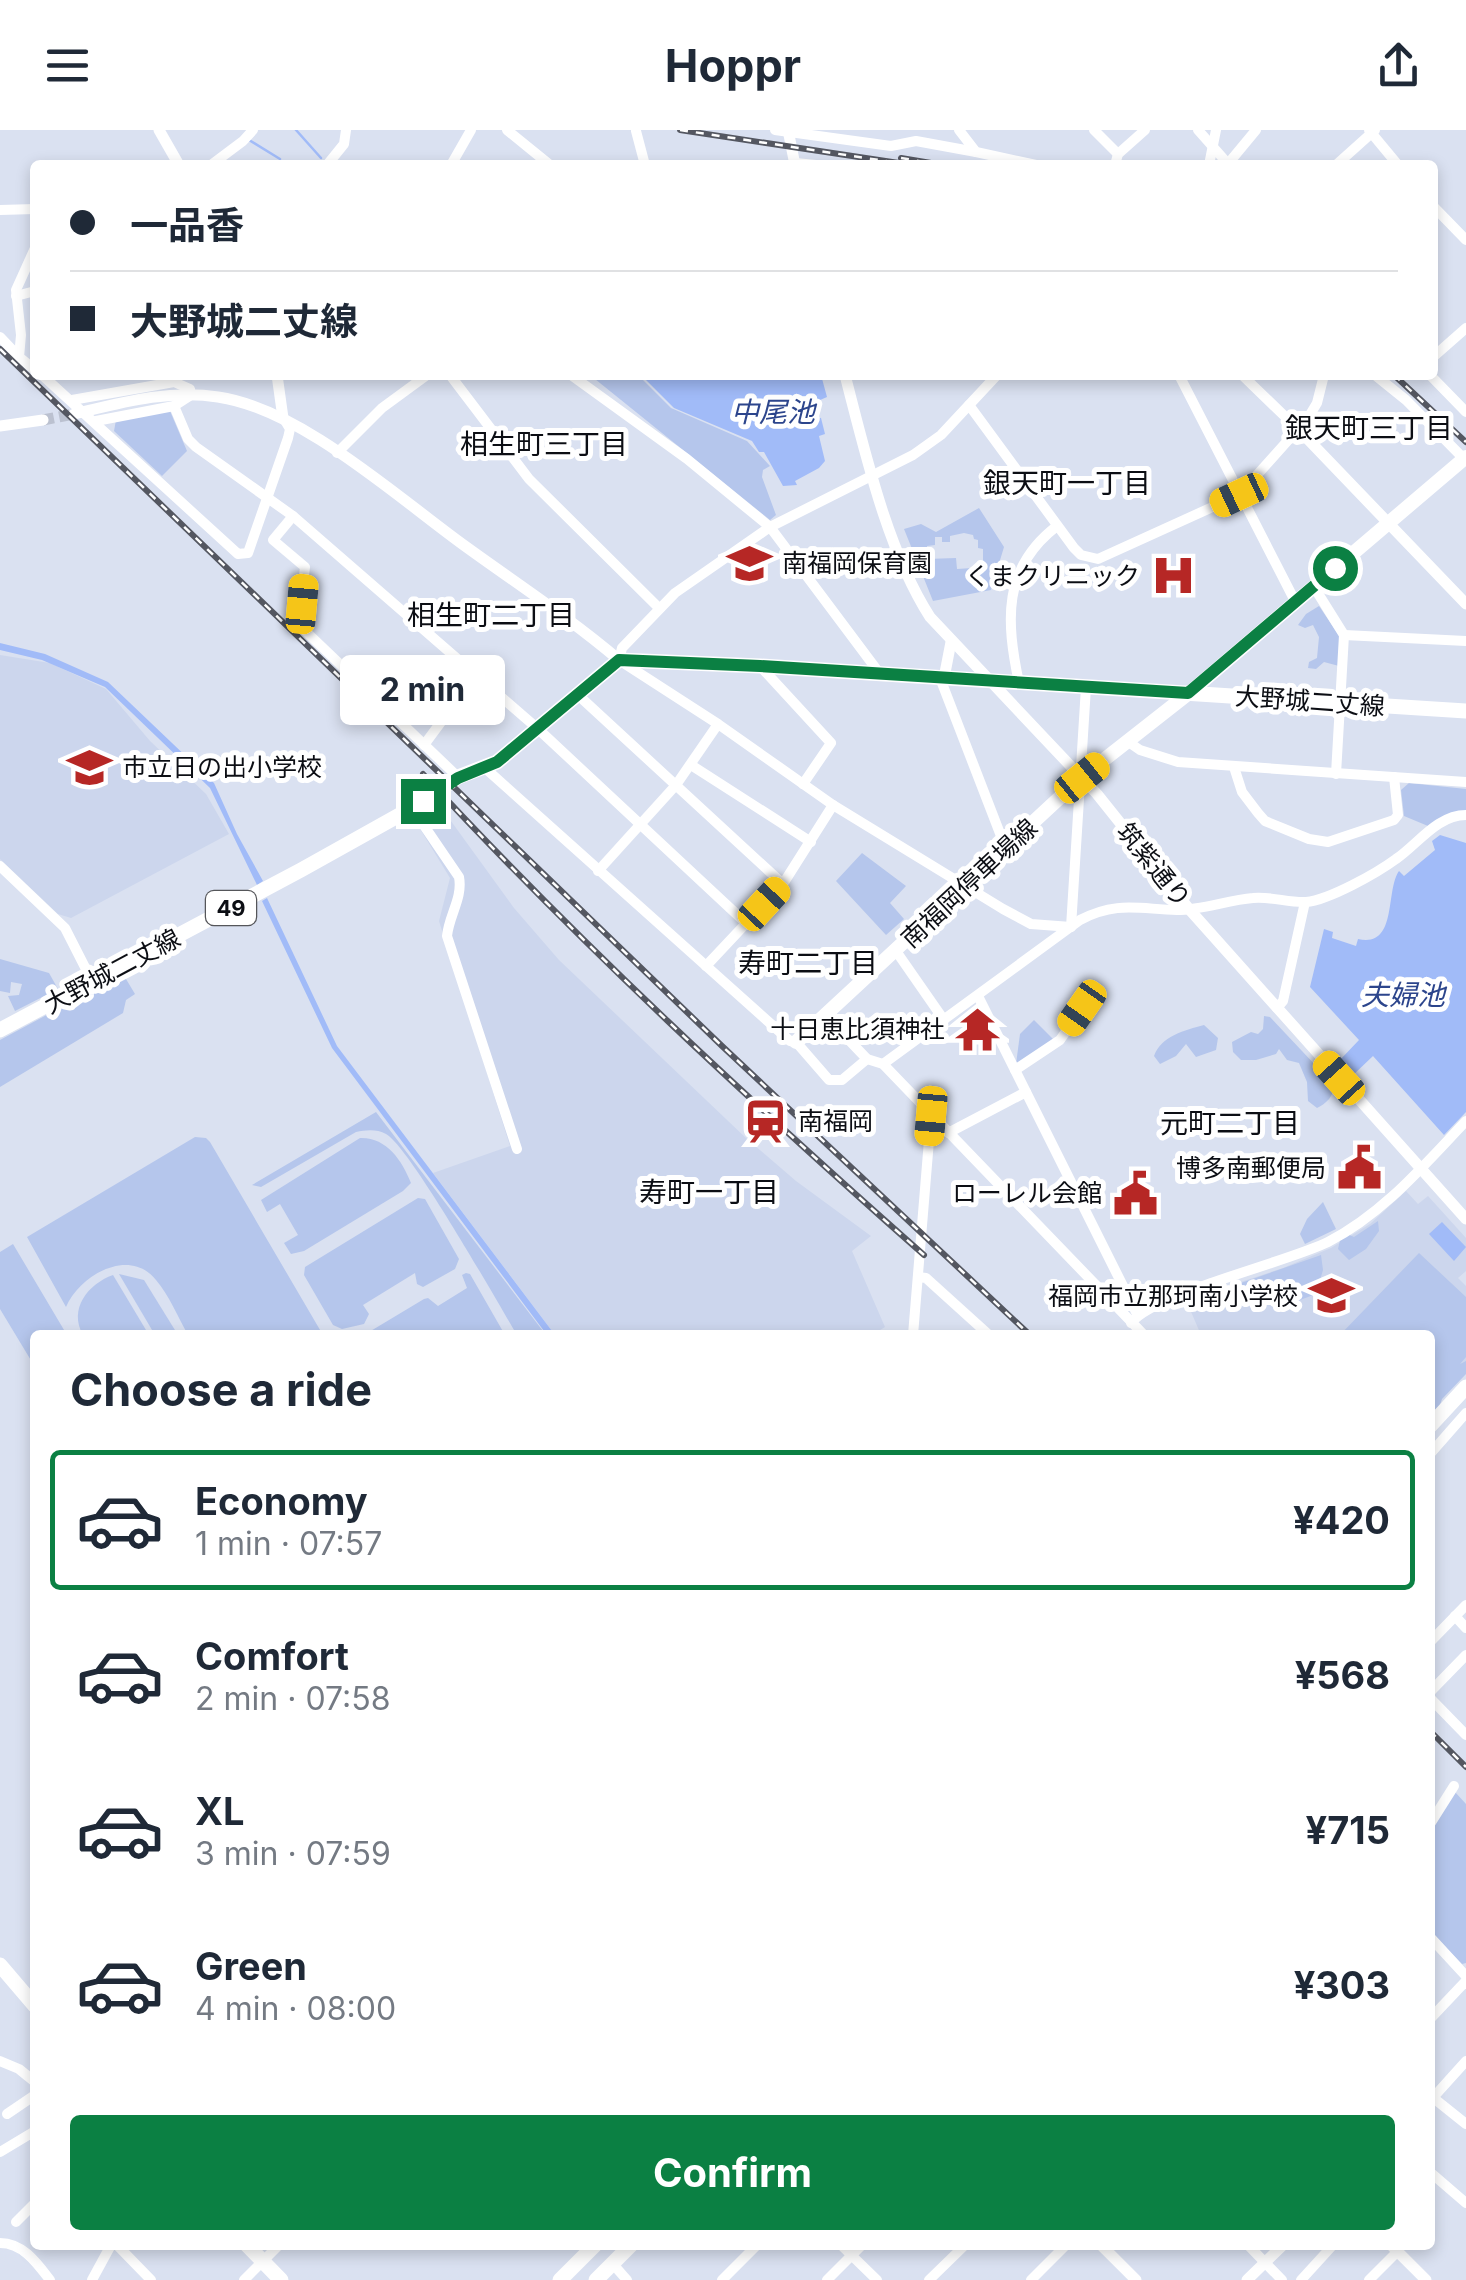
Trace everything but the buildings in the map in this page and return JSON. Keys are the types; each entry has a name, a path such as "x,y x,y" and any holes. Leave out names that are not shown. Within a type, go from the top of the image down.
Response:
{"main road":[{"name":"南福岡停車場線","path":"796,1042 1082,778 1465,459"},
{"name":"大野城二丈線","path":"0,1030 412,808 458,778 485,768 619,660 1466,711"},
{"path":"1435,1421 1466,1387"},
{"path":"1,1970 30,2001"},
{"path":"252,2250 281,2280"},
{"path":"560,2280 590,2250"},
{"path":"596,2280 626,2250"}],"street":[{"path":"159,130 176,160"},
{"path":"217,160 253,130"},
{"path":"332,160 344,144 346,130"},
{"path":"454,160 471,130"},
{"path":"507,130 544,160"},
{"path":"775,130 891,146 916,140 1013,160"},
{"path":"959,130 976,152"},
{"path":"1094,130 1116,160 1145,130"},
{"path":"1198,130 1224,160"},
{"path":"1210,160 1216,130"},
{"path":"1232,160 1256,130"},
{"path":"636,131 640,160"},
{"path":"788,131 794,160"},
{"path":"1341,160 1372,131 1394,160"},
{"path":"0,210 30,209"},
{"path":"1438,210 1466,240"},
{"path":"19,357 21,334 16,290 30,259"},
{"path":"16,296 30,293"},
{"path":"1438,353 1466,328"},
{"path":"0,337 30,366"},
{"path":"47,380 238,554 248,553 288,438 290,429 283,418 278,380"},
{"path":"74,405 166,380"},
{"path":"176,380 190,389 190,394"},
{"path":"337,453 382,408 420,380"},
{"path":"454,380 529,479 660,608"},
{"path":"578,380 687,458 770,527 881,674"},
{"name":"筑紫通り","path":"846,380 871,475 918,598 951,642 1082,778 1189,909 1466,1219"},
{"path":"619,660 622,648 690,582 770,527 913,455 941,435 992,380"},
{"path":"1182,380 1296,603"},
{"path":"1247,380 1466,604"},
{"path":"969,405 1057,526 1081,554 1098,559 1239,495 1298,430 1317,402 1323,380"},
{"path":"1381,380 1465,459"},
{"path":"1435,380 1466,412"},
{"path":"74,405 190,394 238,401 283,418 337,453 619,660 834,805 1031,924 1072,927"},
{"path":"94,420 174,406 190,394"},
{"path":"174,406 188,439 292,516 537,728 746,923"},
{"path":"0,426 42,420"},
{"path":"292,516 273,540 305,567 298,624 458,778"},
{"path":"1019,683 1010,599 1027,556 1037,541 1057,526"},
{"path":"1314,587 1344,635 1336,774"},
{"path":"1344,635 1466,641"},
{"path":"951,642 942,678 1006,849"},
{"path":"760,666 831,743 803,784"},
{"path":"424,745 470,672"},
{"path":"1072,927 1086,687"},
{"path":"578,695 782,884"},
{"path":"598,871 676,785 718,724"},
{"path":"1127,742 1178,762 1466,782"},
{"path":"691,764 810,842"},
{"path":"1234,767 1242,792 1266,820 1309,839 1328,842 1394,820 1398,815 1394,777"},
{"path":"485,768 790,1041 796,1042 830,1080 842,1080 867,1059"},
{"path":"706,966 782,884 834,805"},
{"path":"412,808 459,877 462,890 448,925 448,936 517,1149"},
{"path":"883,1064 1100,910 1189,909 1255,898 1305,902 1396,860 1437,824 1466,815"},
{"path":"0,866 65,928 92,981"},
{"path":"1277,1008 1284,1001 1305,902"},
{"path":"896,951 944,1020"},
{"path":"978,996 1141,1330"},
{"path":"1015,1070 1060,1040 1082,1008"},
{"path":"825,1014 867,1059 883,1064 1134,1318"},
{"path":"948,1134 1026,1092"},
{"path":"913,1330 931,1116"},
{"path":"1134,1318 1182,1294 1329,1242 1377,1209 1466,1121"},
{"path":"918,1276 926,1278 984,1330"},
{"path":"1435,1448 1466,1413"},
{"path":"1435,1637 1466,1605"},
{"path":"1455,1616 1466,1628"},
{"path":"1435,1689 1466,1655"},
{"path":"1435,1701 1466,1735"},
{"path":"1435,1816 1454,1786"},
{"path":"1435,1943 1466,1978 1435,2013"},
{"path":"0,2061 30,2078"},
{"path":"1435,2094 1466,2061"},
{"path":"7,2114 30,2098"},
{"path":"1435,2101 1466,2124"},
{"path":"0,2152 30,2134"},
{"path":"1435,2176 1466,2203"},
{"path":"16,2222 30,2209"},
{"path":"0,2243 8,2242 30,2255 50,2280"},
{"path":"30,2255 35,2250"},
{"path":"92,2280 111,2250"},
{"path":"119,2250 151,2280"},
{"path":"244,2280 273,2250"},
{"path":"600,2250 627,2280"},
{"path":"722,2280 752,2250"},
{"path":"846,2250 877,2280"},
{"path":"827,2280 857,2250"},
{"path":"929,2280 960,2250"},
{"path":"1032,2280 1061,2250"},
{"path":"1106,2250 1133,2279"},
{"path":"1253,2250 1282,2280"},
{"path":"1247,2280 1278,2250"},
{"path":"1300,2280 1328,2250"},
{"path":"1369,2280 1392,2250"},
{"path":"1396,2250 1426,2280"}],"shaded area":[{"path":"596,380 643,380 671,408 747,441 770,466 763,470 762,477 776,515 770,520"},
{"path":"170,411 187,451 162,476 114,431 116,420"},
{"path":"979,508 1004,547 991,590 933,601 904,529 921,524 936,532","holes":["973,535 978,548 983,549 979,576 973,576 972,568 957,569 956,558 927,559 927,546 935,545 935,537 950,542 950,536"]},
{"path":"1319,606 1342,640 1339,666 1324,662 1316,669 1308,668 1309,662 1317,658 1319,637 1313,625 1298,625"},
{"name":"市立日の出小学校","path":"0,655 50,663 106,689 150,741 206,794 229,834 71,918 58,914 0,859"},
{"path":"1409,783 1466,789 1466,814 1428,826 1404,816 1401,790"},
{"path":"435,799 514,908 559,960 747,1139 871,1236 852,1251 885,1327 551,1330 433,1173 510,1146 439,921 450,878 411,814"},
{"path":"862,853 906,886 890,903 904,919 886,935 836,881"},
{"path":"0,959 49,973 58,989 15,1011 8,996 19,995 22,984 11,982 10,993 0,991"},
{"path":"123,974 135,994 126,1000 123,1013 0,1087 0,1040"},
{"path":"1264,1016 1270,1017 1334,1085 1331,1096 1317,1108 1308,1101 1307,1082 1299,1063 1287,1060 1279,1049 1276,1054 1256,1060 1241,1060 1233,1052 1232,1042 1263,1029"},
{"path":"1034,1020 1054,1040 1016,1064 1020,1034"},
{"path":"1204,1025 1218,1038 1216,1050 1196,1057 1186,1044 1176,1056 1160,1064 1154,1056 1168,1039"},
{"path":"376,1112 542,1330 514,1330 433,1194 386,1134 356,1132 261,1187 252,1185"},
{"path":"195,1137 206,1138 320,1330 185,1330 156,1280 145,1270 132,1266 119,1265 93,1276 66,1307 27,1237"},
{"path":"360,1138 378,1141 392,1152 411,1183 304,1251 291,1254 284,1243 298,1235 280,1204 267,1212 261,1200"},
{"name":"福岡市立那珂南小学校","path":"1406,1191 1418,1204 1428,1196 1466,1238 1466,1271 1458,1278 1466,1286 1466,1368 1435,1402 1435,1330 1199,1330 1186,1300 1283,1268 1331,1248 1370,1224"},
{"path":"418,1198 425,1199 459,1259 455,1269 423,1287 417,1284 415,1273 363,1305 369,1314 364,1324 342,1329 333,1325 304,1275 305,1267"},
{"path":"1323,1202 1336,1229 1305,1244 1300,1234 1307,1219"},
{"path":"1378,1221 1379,1231 1366,1249 1349,1260 1338,1249 1345,1233 1354,1237"},
{"path":"13,1244 64,1330 30,1330 30,1359 0,1309 0,1252"},
{"path":"1419,1253 1466,1297 1466,1357 1460,1364 1466,1361 1466,1374 1435,1410 1435,1330 1345,1330"},
{"path":"1321,1255 1323,1270 1316,1294 1300,1300 1265,1281 1242,1288 1241,1283"},
{"path":"119,1274 144,1280 175,1330 152,1330"},
{"path":"470,1274 502,1330 372,1330 424,1299 438,1306 467,1288 462,1275"},
{"path":"113,1275 146,1330 81,1330 79,1307 89,1291"},
{"path":"1455,1792 1466,1804 1466,1963 1462,1964 1435,1936 1435,1822"}],"water":[{"name":"中尾池","path":"646,380 822,380 827,397 811,404 816,417 821,418 825,434 819,436 825,461 795,481 797,485 783,486 764,452 759,452 752,441 674,408"},
{"path":"0,643 45,654 108,682 214,783 263,881 257,885 210,788 105,687 42,660 0,650"},
{"name":"夫婦池","path":"1440,835 1466,843 1466,1112 1444,1135 1373,1056 1352,1076 1339,1061 1359,1040 1310,987 1324,929 1333,932 1332,938 1356,946 1358,939 1379,935 1385,927 1399,871 1404,876 1435,850 1432,841"},
{"path":"267,898 337,1046 551,1330 543,1330 332,1048 262,901"},
{"path":"1442,1222 1466,1247 1454,1261 1429,1234"}],"waterway":[{"path":"296,130 321,158"},
{"path":"249,140 280,159"}],"tunnel":[{"path":"43,420 74,414"}],"railway":[{"path":"680,130 879,160"},
{"path":"901,158 913,160"},
{"path":"0,349 30,378"},
{"path":"32,380 722,1046 1025,1330"},
{"path":"1399,380 1466,442"},
{"path":"423,774 667,1020 924,1255"},
{"path":"1435,1736 1466,1767"}],"place":[{"name":"南福岡保育園","path":"749,563"},
{"name":"くまクリニック","path":"1173,576"},
{"name":"市立日の出小学校","path":"89,767"},
{"name":"十日恵比須神社","path":"978,1029"},
{"name":"南福岡","path":"765,1121"},
{"name":"博多南郵便局","path":"1359,1168"},
{"name":"ローレル会館","path":"1135,1193"},
{"name":"福岡市立那珂南小学校","path":"1331,1296"}],"district":[{"name":"銀天町三丁目","path":"1369,428"},
{"name":"相生町三丁目","path":"544,444"},
{"name":"銀天町一丁目","path":"1067,483"},
{"name":"相生町二丁目","path":"491,615"},
{"name":"寿町二丁目","path":"808,963"},
{"name":"元町二丁目","path":"1230,1123"},
{"name":"寿町一丁目","path":"709,1192"}],"route":[{"path":"423,801 472,770 497,762 619,660 1188,693 1335,568"}]}
